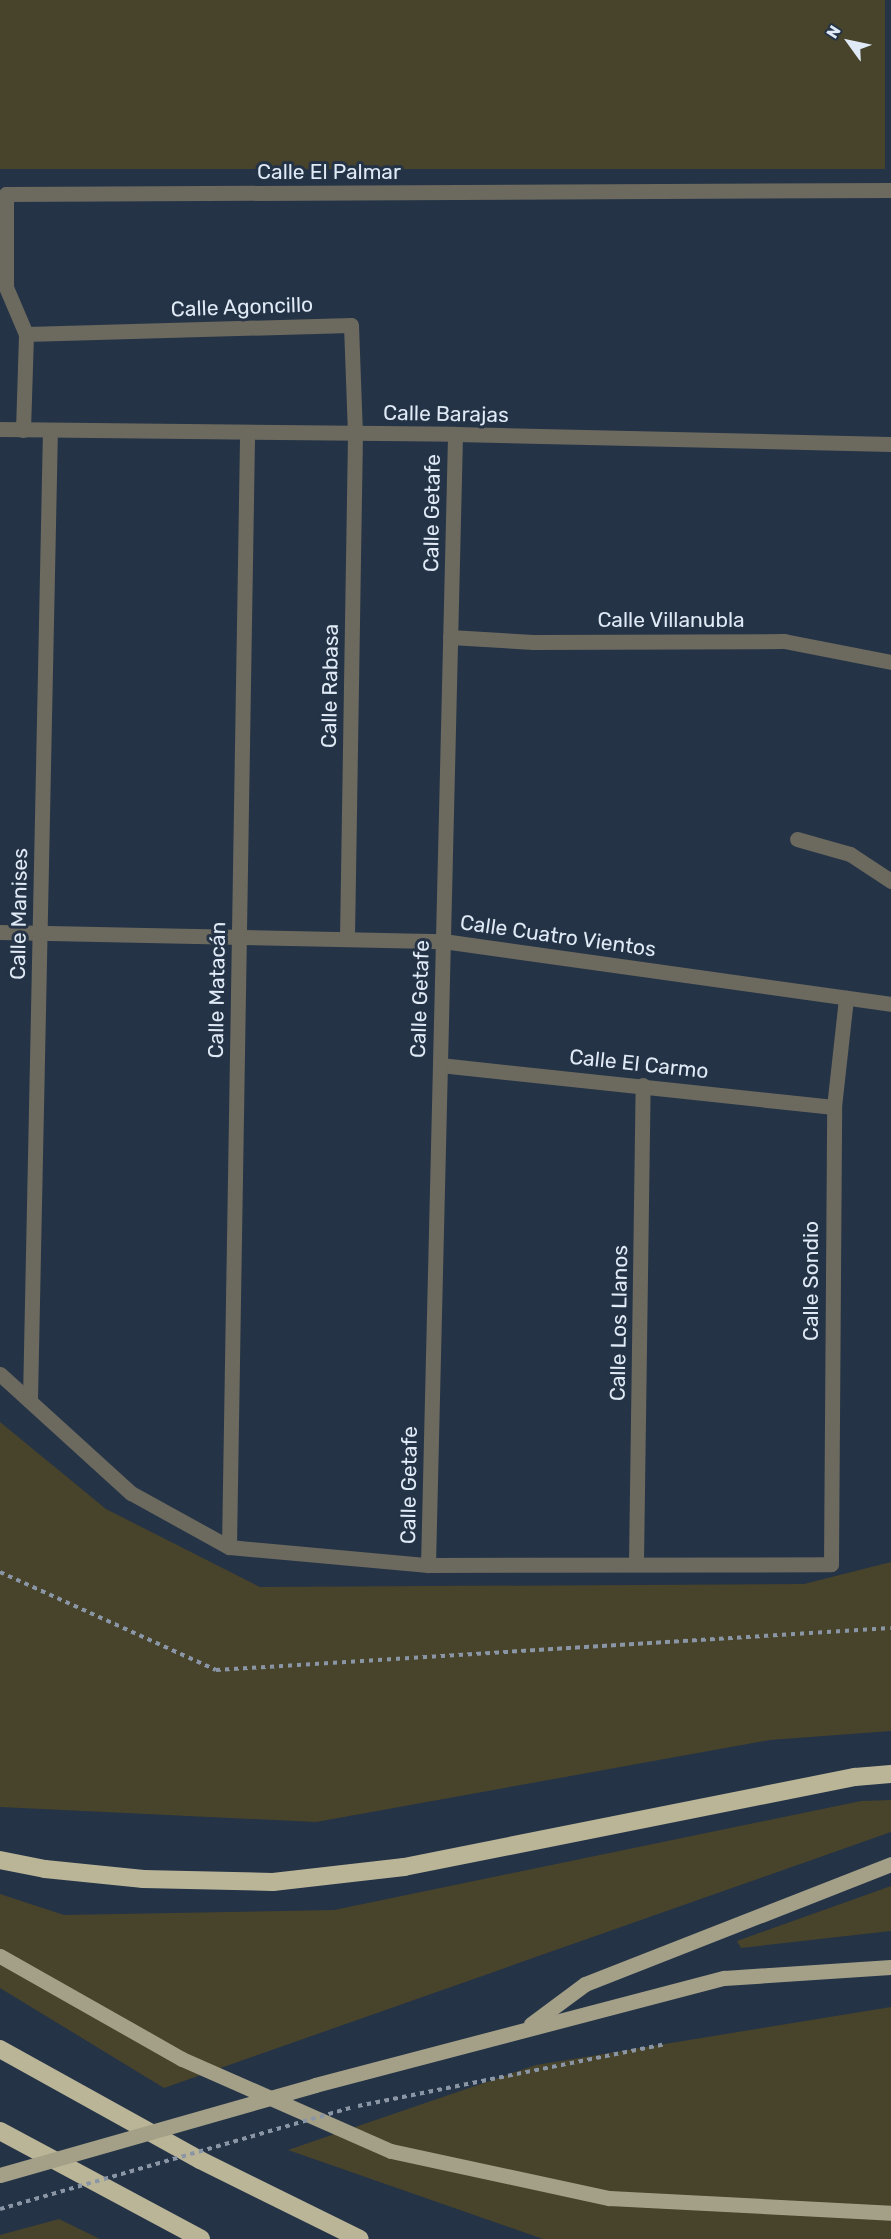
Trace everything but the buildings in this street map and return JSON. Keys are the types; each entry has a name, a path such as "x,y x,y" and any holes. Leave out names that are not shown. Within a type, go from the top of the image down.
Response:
{"highway":[{"path":"0,1860 45,1869 143,1879 273,1882 404,1867 843,1779 891,1774"},
{"path":"0,2049 200,2160 360,2239"},
{"path":"0,2132 201,2239"}],"main road":[{"path":"527,2028 585,1984 891,1864"},
{"path":"0,1956 182,2059 391,2151 609,2198 891,2213"},
{"path":"0,2175 315,2085 724,1978 891,1966"}],"street":[{"name":"Calle El Palmar","path":"23,430 26,334 6,287 6,194 891,190"},
{"name":"Calle Agoncillo","path":"26,334 351,325 355,434"},
{"name":"Calle Barajas","path":"0,429 455,434 891,444"},
{"name":"Calle Manises","path":"30,1399 50,430"},
{"name":"Calle Matacán","path":"229,1547 247,433"},
{"name":"Calle Rabasa","path":"347,939 355,434"},
{"name":"Calle Getafe","path":"428,1565 455,434"},
{"name":"Calle Villanubla","path":"450,637 533,642 784,641 891,662"},
{"path":"797,839 850,854 891,881"},
{"name":"Calle Cuatro Vientos","path":"0,932 443,941 891,1004"},
{"name":"Calle Sondio","path":"636,1562 831,1564 834,1107 846,998"},
{"name":"Calle El Carmo","path":"440,1065 834,1107"},
{"name":"Calle Los Llanos","path":"636,1562 643,1085"},
{"path":"0,1374 131,1493 229,1547 428,1565 636,1562"}],"path":[{"path":"0,1572 216,1670 891,1628"},
{"path":"0,2209 354,2107 666,2044"}],"shaded area":[{"path":"0,0 885,0 885,169 0,169"},
{"path":"0,1422 106,1509 260,1587 804,1584 891,1562 891,1731 770,1740 316,1822 0,1807"},
{"path":"891,1800 891,1832 164,2088 0,1988 0,1894 64,1915 334,1910 861,1801"},
{"path":"891,1886 891,1931 741,1948 737,1941"},
{"path":"891,2007 891,2239 543,2239 288,2150 536,2065"},
{"path":"59,2219 100,2239 0,2239 0,2235"}]}
